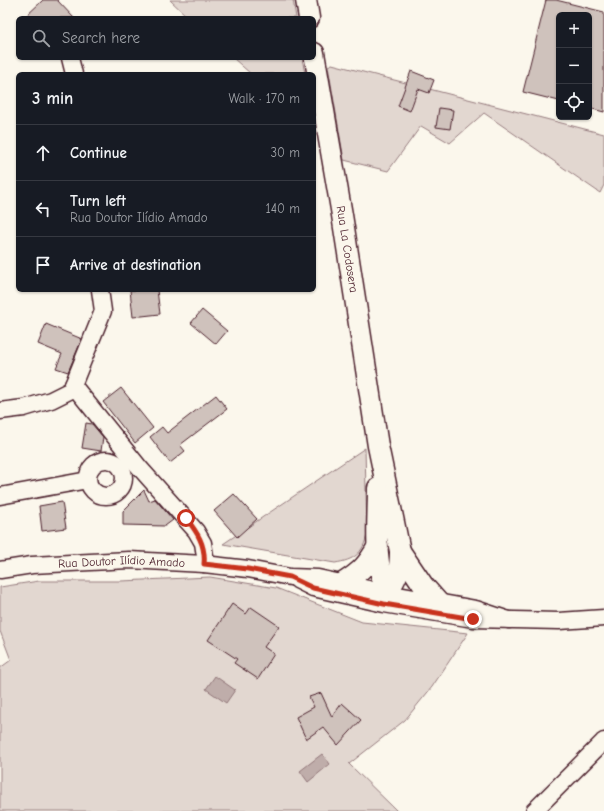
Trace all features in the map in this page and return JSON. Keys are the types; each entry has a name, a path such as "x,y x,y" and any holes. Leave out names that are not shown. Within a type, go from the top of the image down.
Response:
{"main road":[{"path":"306,0 309,16"},
{"name":"Rua La Codosera","path":"315,60 342,215 378,446"},
{"path":"378,446 378,546 385,598"},
{"path":"378,446 400,551 400,567 396,579 385,598"},
{"path":"343,583 355,575 368,563 378,546"},
{"path":"400,551 423,585 438,602"}],"street":[{"path":"70,60 74,72"},
{"path":"0,410 24,408 51,400 71,390 103,311 100,292"},
{"path":"73,385 139,467 196,530 203,543 205,556 204,564"},
{"path":"0,496 88,480"},
{"name":"Rua Doutor Ilídio Amado","path":"0,570 32,565 121,560 204,564 248,569 290,577 318,578 343,583 385,598 473,619 559,621 604,618"},
{"name":"Rua Doutor Ilídio Amado","path":"290,577 313,588 385,598 438,602 476,609 509,620"},
{"path":"534,811 604,741"}],"shaded area":[{"path":"170,0 293,0 296,16 187,16"},
{"path":"235,60 302,60 305,72 249,72"},
{"path":"332,64 604,134 604,185 600,193 484,113 450,143 421,126 388,171 344,160 328,66"},
{"path":"365,448 367,534 363,547 357,555 342,562 335,563 223,544"},
{"path":"210,577 276,588 362,622 468,633 432,687 405,720 349,764 397,811 0,811 0,668 11,660 0,631 0,587 39,581 121,581"},
{"path":"215,676 235,690 226,703 206,689"},
{"path":"322,754 330,764 308,782 300,771"}],"building":[{"path":"43,0 57,0 72,16 26,16"},
{"path":"546,0 556,0 604,12 604,112 592,109 592,12 556,12 556,100 523,92"},
{"path":"411,71 434,80 429,93 418,89 410,111 398,106"},
{"path":"439,108 453,110 450,129 436,127"},
{"path":"130,292 157,292 160,314 133,317"},
{"path":"202,310 227,331 216,344 191,323"},
{"path":"46,324 82,339 68,372 56,368 62,354 38,344"},
{"path":"121,388 153,428 135,443 103,402"},
{"path":"216,395 227,409 180,445 185,451 170,463 150,437 162,427 167,433"},
{"path":"86,423 92,424 103,437 101,451 82,448"},
{"path":"144,490 149,501 155,499 173,520 165,526 123,525 123,511"},
{"path":"234,494 257,519 237,537 214,511"},
{"path":"62,502 66,528 42,531 39,506"},
{"path":"232,604 246,614 251,607 279,626 264,647 274,654 258,679 234,663 237,659 208,640"},
{"path":"321,693 332,717 342,703 361,720 338,745 323,727 306,739 296,717 314,707 309,697"}],"route":[{"path":"186,518 196,530 203,543 205,556 204,564 248,569 290,577 313,588 384,604 473,619"}]}
